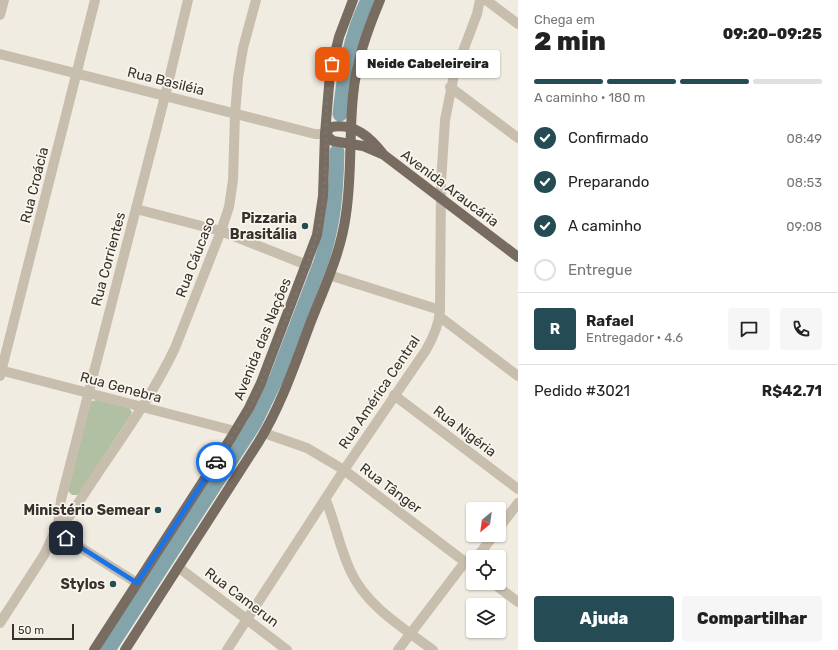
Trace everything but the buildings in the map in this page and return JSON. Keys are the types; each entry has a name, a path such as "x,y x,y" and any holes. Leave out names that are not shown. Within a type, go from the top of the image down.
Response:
{"main road":[{"name":"Avenida das Nações","path":"94,650 235,431 249,408 261,383 307,265 317,235 322,208 325,134 331,67 339,37 353,0"},
{"path":"125,650 264,433 286,387 329,275 345,224 348,198 342,142 343,127 353,95 358,62 370,23 380,0"},
{"path":"325,134 331,128 343,127"},
{"name":"Avenida Araucária","path":"343,127 363,134 384,155 518,257"},
{"name":"Avenida Araucária","path":"325,134 342,142 363,146 384,155"}],"street":[{"path":"0,15 4,0"},
{"name":"Rua Croácia","path":"1,372 95,0"},
{"name":"Rua Corrientes","path":"57,528 61,500 165,96 188,0"},
{"name":"Rua Cáucaso","path":"0,623 44,555 57,528 68,518 142,406 165,369 175,348 227,212 231,192 235,114 240,62 256,0"},
{"name":"Rua América Central","path":"227,650 314,516 326,500 344,470 426,350 433,337 440,313 441,183 445,120 450,87 480,0"},
{"path":"486,0 518,24"},
{"name":"Rua Basiléia","path":"0,54 315,134 325,134"},
{"path":"450,87 518,138"},
{"path":"136,209 220,231 307,265"},
{"path":"329,275 440,313 518,376"},
{"name":"Rua Genebra","path":"1,372 88,392 235,431"},
{"name":"Rua Nigéria","path":"394,395 518,490"},
{"name":"Rua Tânger","path":"264,433 307,448 344,470 466,561"},
{"path":"61,500 72,501 81,498"},
{"path":"326,500 345,558 350,570 366,596 382,612 433,650"},
{"path":"506,519 518,503"},
{"path":"57,528 137,583"},
{"path":"482,550 489,542"},
{"name":"Rua Camerun","path":"178,567 287,650"},
{"path":"398,650 466,569"},
{"path":"502,590 518,602"}],"green space":[{"path":"97,400 129,408 132,412 78,495 72,495 68,491 90,403"}],"waterway":[{"path":"340,114 352,42 368,0"},
{"path":"108,650 254,424 277,377 321,262 329,234 334,208 337,152"}],"way so far":[{"path":"216,462 245,416 256,395 313,249 320,224 322,208 328,89 332,64"}],"place":[{"name":"Neide Cabeleireira","path":"332,64"},
{"name":"Pizzaria Brasitália","path":"305,226"},
{"name":"Ministério Semear","path":"158,510"},
{"name":"Stylos","path":"113,584"}],"route":[{"path":"66,538 137,583 216,462"}]}
